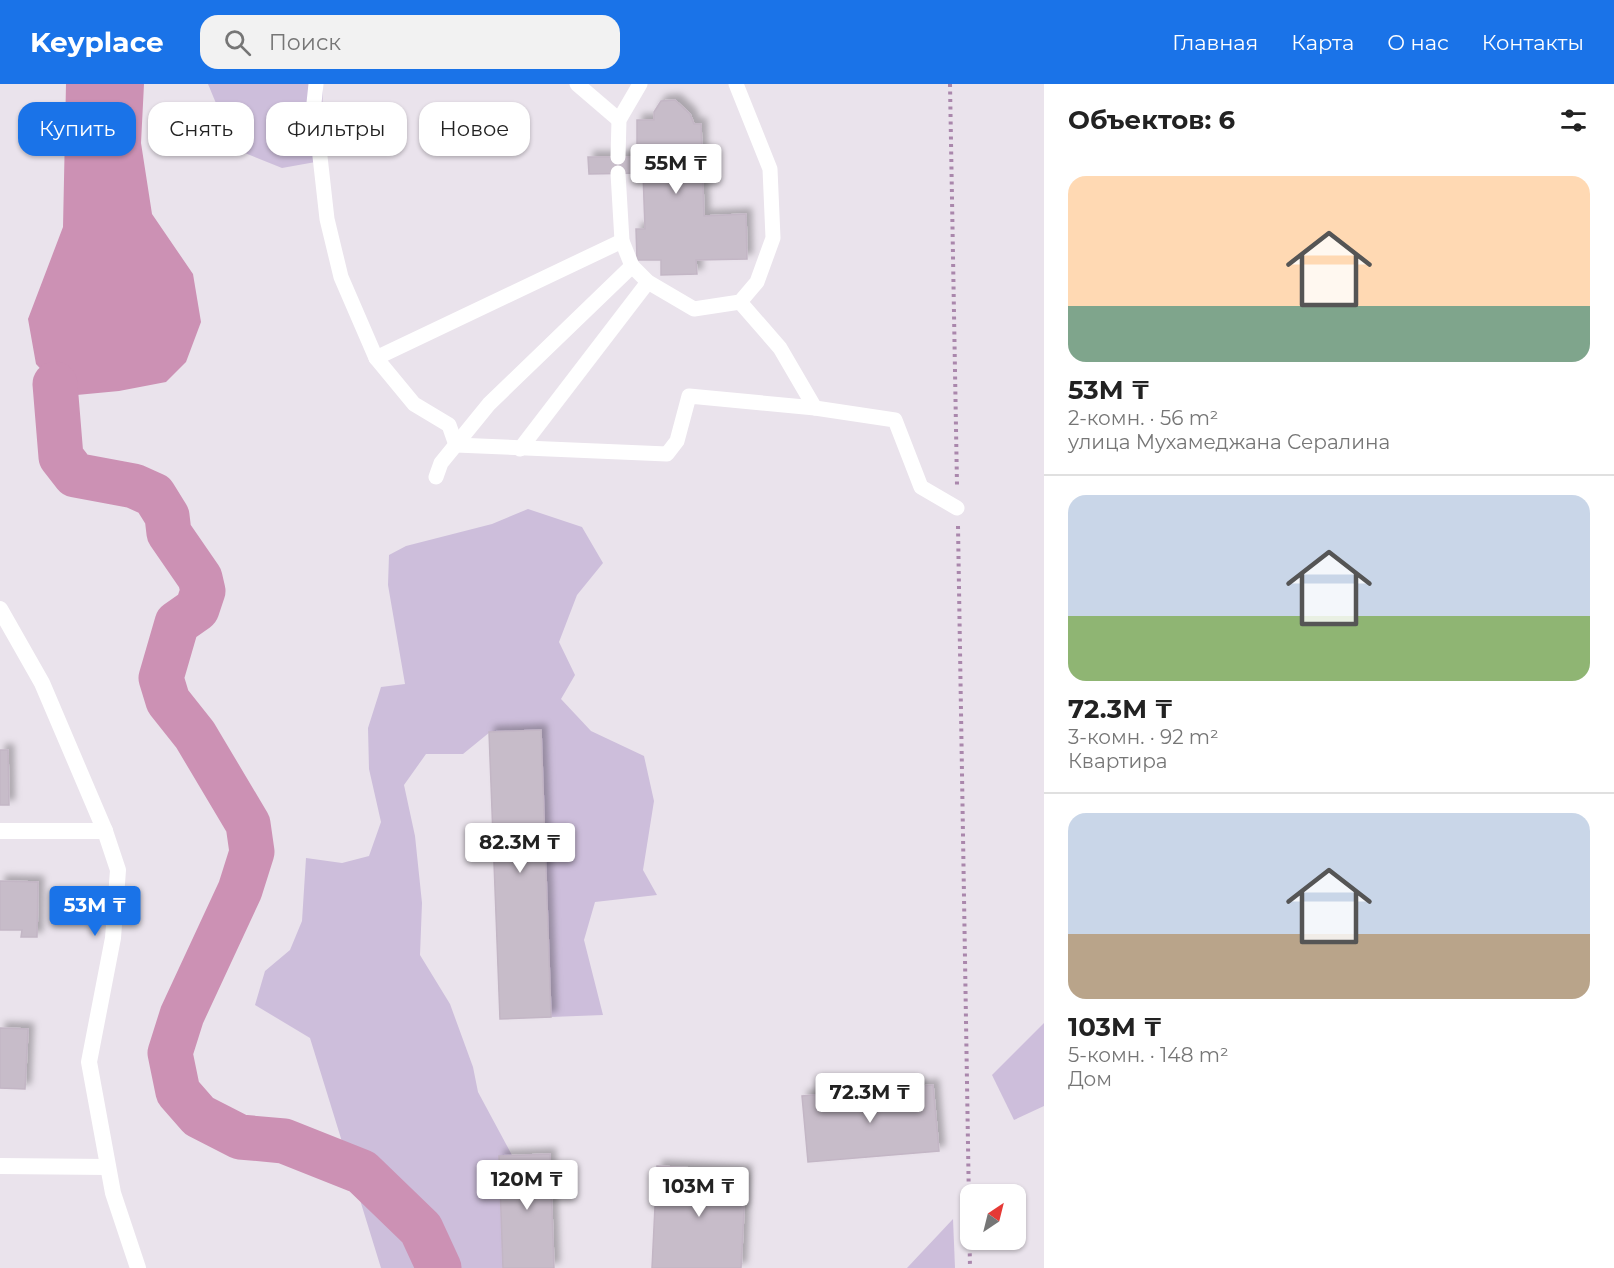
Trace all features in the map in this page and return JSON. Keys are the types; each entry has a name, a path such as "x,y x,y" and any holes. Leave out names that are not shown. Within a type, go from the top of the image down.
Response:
{"street":[{"path":"0,609 42,683 105,831 118,870 113,938 89,1062 113,1193 138,1268"},
{"path":"0,831 105,831"},
{"path":"0,1166 108,1167"}],"lane":[{"path":"316,84 314,104 327,219 341,277 376,358 414,404 449,425 456,445"},
{"path":"577,84 619,120"},
{"path":"618,157 619,120 640,84"},
{"path":"618,173 622,241 632,266 648,282 693,309 740,302 757,282 773,238 770,169 736,84"},
{"path":"376,358 622,241"},
{"path":"436,477 441,463 489,404 632,266"},
{"path":"520,449 648,282"},
{"path":"740,302 780,348 815,408"},
{"path":"456,445 520,449 596,449 667,454 677,441 689,396 815,408 895,420 921,487 957,508"}],"path":[{"path":"950,84 970,1268"}],"shaded area":[{"path":"66,84 144,84 141,143 152,214 193,274 201,322 186,362 166,382 119,391 66,396 36,364 28,319 63,227 64,156 136,156 136,102 66,102"},
{"path":"208,84 323,84 323,102 266,102 266,156 321,156 321,161 282,168 252,156 254,102 215,102"},
{"path":"528,509 582,527 603,563 577,595 559,642 575,675 561,699 591,731 644,756 654,801 643,870 657,895 595,902 584,940 603,1015 551,1017 541,730 490,732 463,754 426,754 404,785 415,836 422,903 420,955 450,1004 473,1067 478,1092 514,1159 511,1268 381,1268 310,1038 255,1005 265,971 290,950 302,921 306,858 342,863 369,856 381,822 369,769 368,728 381,687 405,684 388,585 389,555 406,546 492,524"},
{"path":"1044,1023 1044,1106 1014,1120 992,1075"},
{"path":"953,1219 955,1268 907,1268"}],"building":[{"path":"675,100 690,114 694,124 701,124 704,216 746,214 747,259 696,260 697,274 661,275 661,260 637,260 636,229 645,229 643,173 589,174 588,157 637,157 637,120 654,120 654,112 661,101"},
{"path":"541,730 551,1017 500,1019 489,732"},
{"path":"0,750 8,750 9,805 0,805"},
{"path":"0,881 38,882 37,937 21,937 22,930 0,930"},
{"path":"0,1028 28,1029 25,1089 0,1088"},
{"path":"933,1085 939,1151 808,1162 802,1096"},
{"path":"550,1154 554,1268 503,1268 499,1156"},
{"path":"657,1166 746,1171 741,1268 652,1268"}],"waterway":[{"path":"55,384 61,457 75,475 134,486 154,495 167,516 169,533 200,578 203,591 197,609 177,623 161,678 168,701 195,735 248,824 252,852 240,890 182,1015 170,1053 178,1092 199,1116 240,1137 284,1141 362,1172 421,1229 439,1268"}]}
